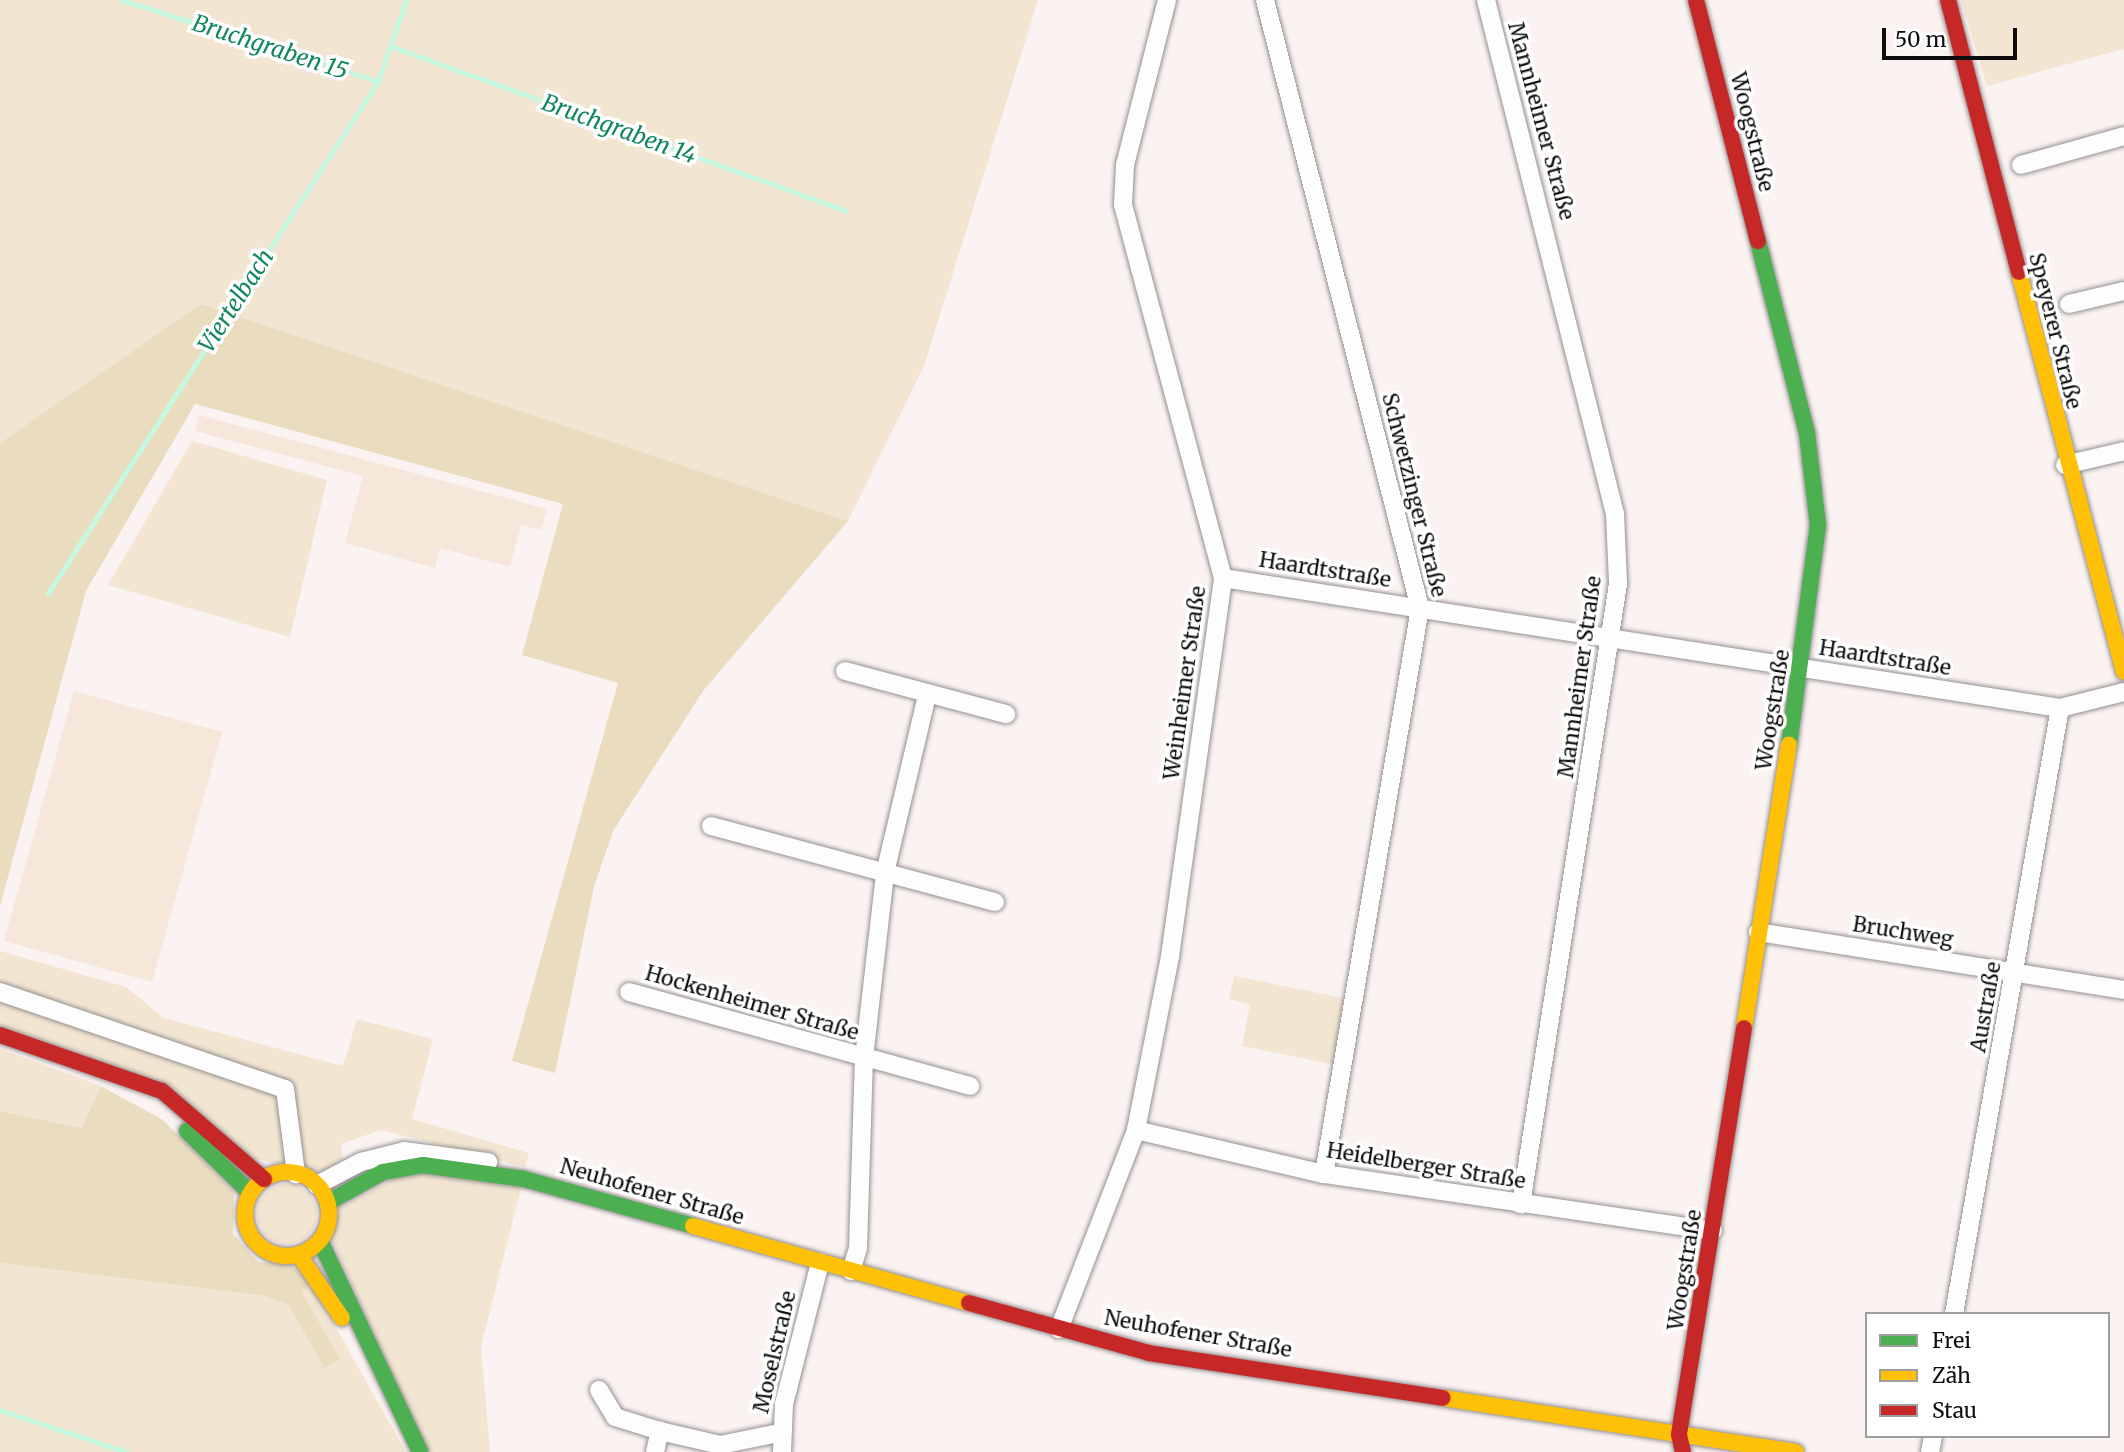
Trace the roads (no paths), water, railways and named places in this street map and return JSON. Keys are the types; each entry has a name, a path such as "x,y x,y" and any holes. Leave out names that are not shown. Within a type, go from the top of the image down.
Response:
{"street":[{"name":"Weinheimer Straße","path":"1059,1329 1136,1130 1170,956 1223,578 1123,204 1125,165 1167,0"},
{"name":"Schwetzinger Straße","path":"1265,0 1420,608 1324,1174"},
{"name":"Mannheimer Straße","path":"1486,0 1615,514 1618,584 1521,1204"},
{"name":"Woogstraße","path":"1679,1434 1814,579 1816,484 1696,0"},
{"name":"Speyerer Straße","path":"1948,0 2065,465 2124,671"},
{"path":"2021,165 2124,136"},
{"path":"2069,304 2124,291"},
{"path":"2065,465 2124,450"},
{"name":"Haardtstraße","path":"1223,578 1611,636 1801,669 2060,708 2124,692"},
{"path":"845,671 1006,714"},
{"name":"Hockenheimer Straße","path":"851,1271 858,1248 864,1058 884,873 928,695"},
{"name":"Austraße","path":"1955,1312 2060,708"},
{"path":"711,825 995,902"},
{"name":"Bruchweg","path":"1758,932 2124,990"},
{"path":"0,992 285,1089 296,1174"},
{"name":"Hockenheimer Straße","path":"629,992 970,1086"},
{"path":"0,1035 162,1091 264,1179"},
{"path":"84,1063 206,1146 250,1193"},
{"name":"Heidelberger Straße","path":"1136,1130 1324,1174 1713,1231"},
{"name":"Neuhofener Straße","path":"317,1185 372,1159 425,1150 516,1170 524,1179"},
{"name":"Neuhofener Straße","path":"327,1203 402,1167 443,1165 524,1179 1149,1353 1796,1452"},
{"path":"320,1241 299,1255 274,1255 253,1240 244,1217 250,1193 264,1179 296,1174 317,1185 327,1203 320,1241 420,1452"},
{"path":"299,1255 401,1414"},
{"name":"Moselstraße","path":"782,1452 779,1433 820,1262"},
{"path":"599,1390 615,1417 660,1431 720,1445 779,1433"},
{"path":"655,1452 660,1431"},
{"path":"1679,1434 1683,1452"}],"waterway":[{"name":"Bruchgraben 15","path":"122,0 378,81"},
{"name":"Viertelbach","path":"48,593 378,81 406,0"},
{"name":"Bruchgraben 14","path":"393,47 845,211"},
{"path":"0,1410 126,1452"}]}
